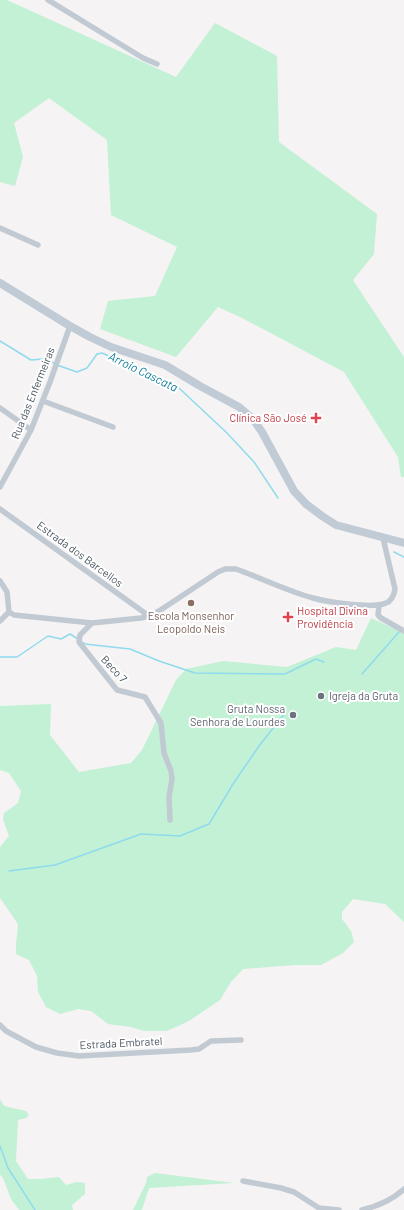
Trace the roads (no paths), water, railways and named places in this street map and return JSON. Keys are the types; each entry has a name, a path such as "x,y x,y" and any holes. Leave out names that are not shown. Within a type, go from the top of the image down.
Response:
{"main road":[{"path":"0,283 70,326 111,347 165,365 239,407 253,419 262,432 294,491 306,504 336,525 404,543"}],"street":[{"path":"48,0 143,58 157,64"},
{"path":"0,228 38,245"},
{"name":"Rua das Enfermeiras","path":"0,487 32,430 70,326"},
{"path":"43,401 113,427"},
{"path":"0,408 32,430"},
{"name":"Estrada dos Barcellos","path":"0,509 149,616"},
{"path":"9,612 14,615 92,624 149,616 225,569 236,569 314,598 379,606 388,603 394,596 395,589 383,538"},
{"path":"0,581 7,592 9,612"},
{"path":"379,606 378,615 404,631"},
{"path":"0,621 9,612"},
{"name":"Beco 7","path":"92,624 80,635 79,642 101,672 117,690 145,697 158,715 161,723 164,753 171,771 172,779 168,797 170,820"},
{"name":"Estrada Embratel","path":"0,1025 6,1031 36,1047 57,1053 79,1056 199,1049 211,1041 242,1040"},
{"path":"243,1182 281,1188 294,1192 320,1208 339,1210"},
{"path":"362,1210 377,1206 396,1196 404,1189"}],"waterway":[{"name":"Arroio Cascata","path":"0,341 31,360 43,359 54,363"},
{"name":"Arroio Cascata","path":"57,365 77,372 87,368 97,354 102,353 179,388 227,433 254,462 278,498"},
{"name":"Arroio Cascata","path":"394,552 404,557"},
{"path":"362,674 399,632"},
{"path":"0,657 17,657 48,636 61,639 70,634 78,639"},
{"path":"81,641 85,644 130,649 159,661 195,673 285,674 316,659 324,662"},
{"path":"9,871 55,865 141,834 180,836 209,824 233,784 259,746 286,712"},
{"path":"0,1146 8,1168 35,1210"}],"place":[{"name":"Clínica São José","path":"316,418"},
{"name":"Escola Monsenhor Leopoldo Neis","path":"191,603"},
{"name":"Hospital Divina Providência","path":"288,617"},
{"name":"Igreja da Gruta","path":"321,696"},
{"name":"Gruta Nossa Senhora de Lourdes","path":"293,715"}]}
